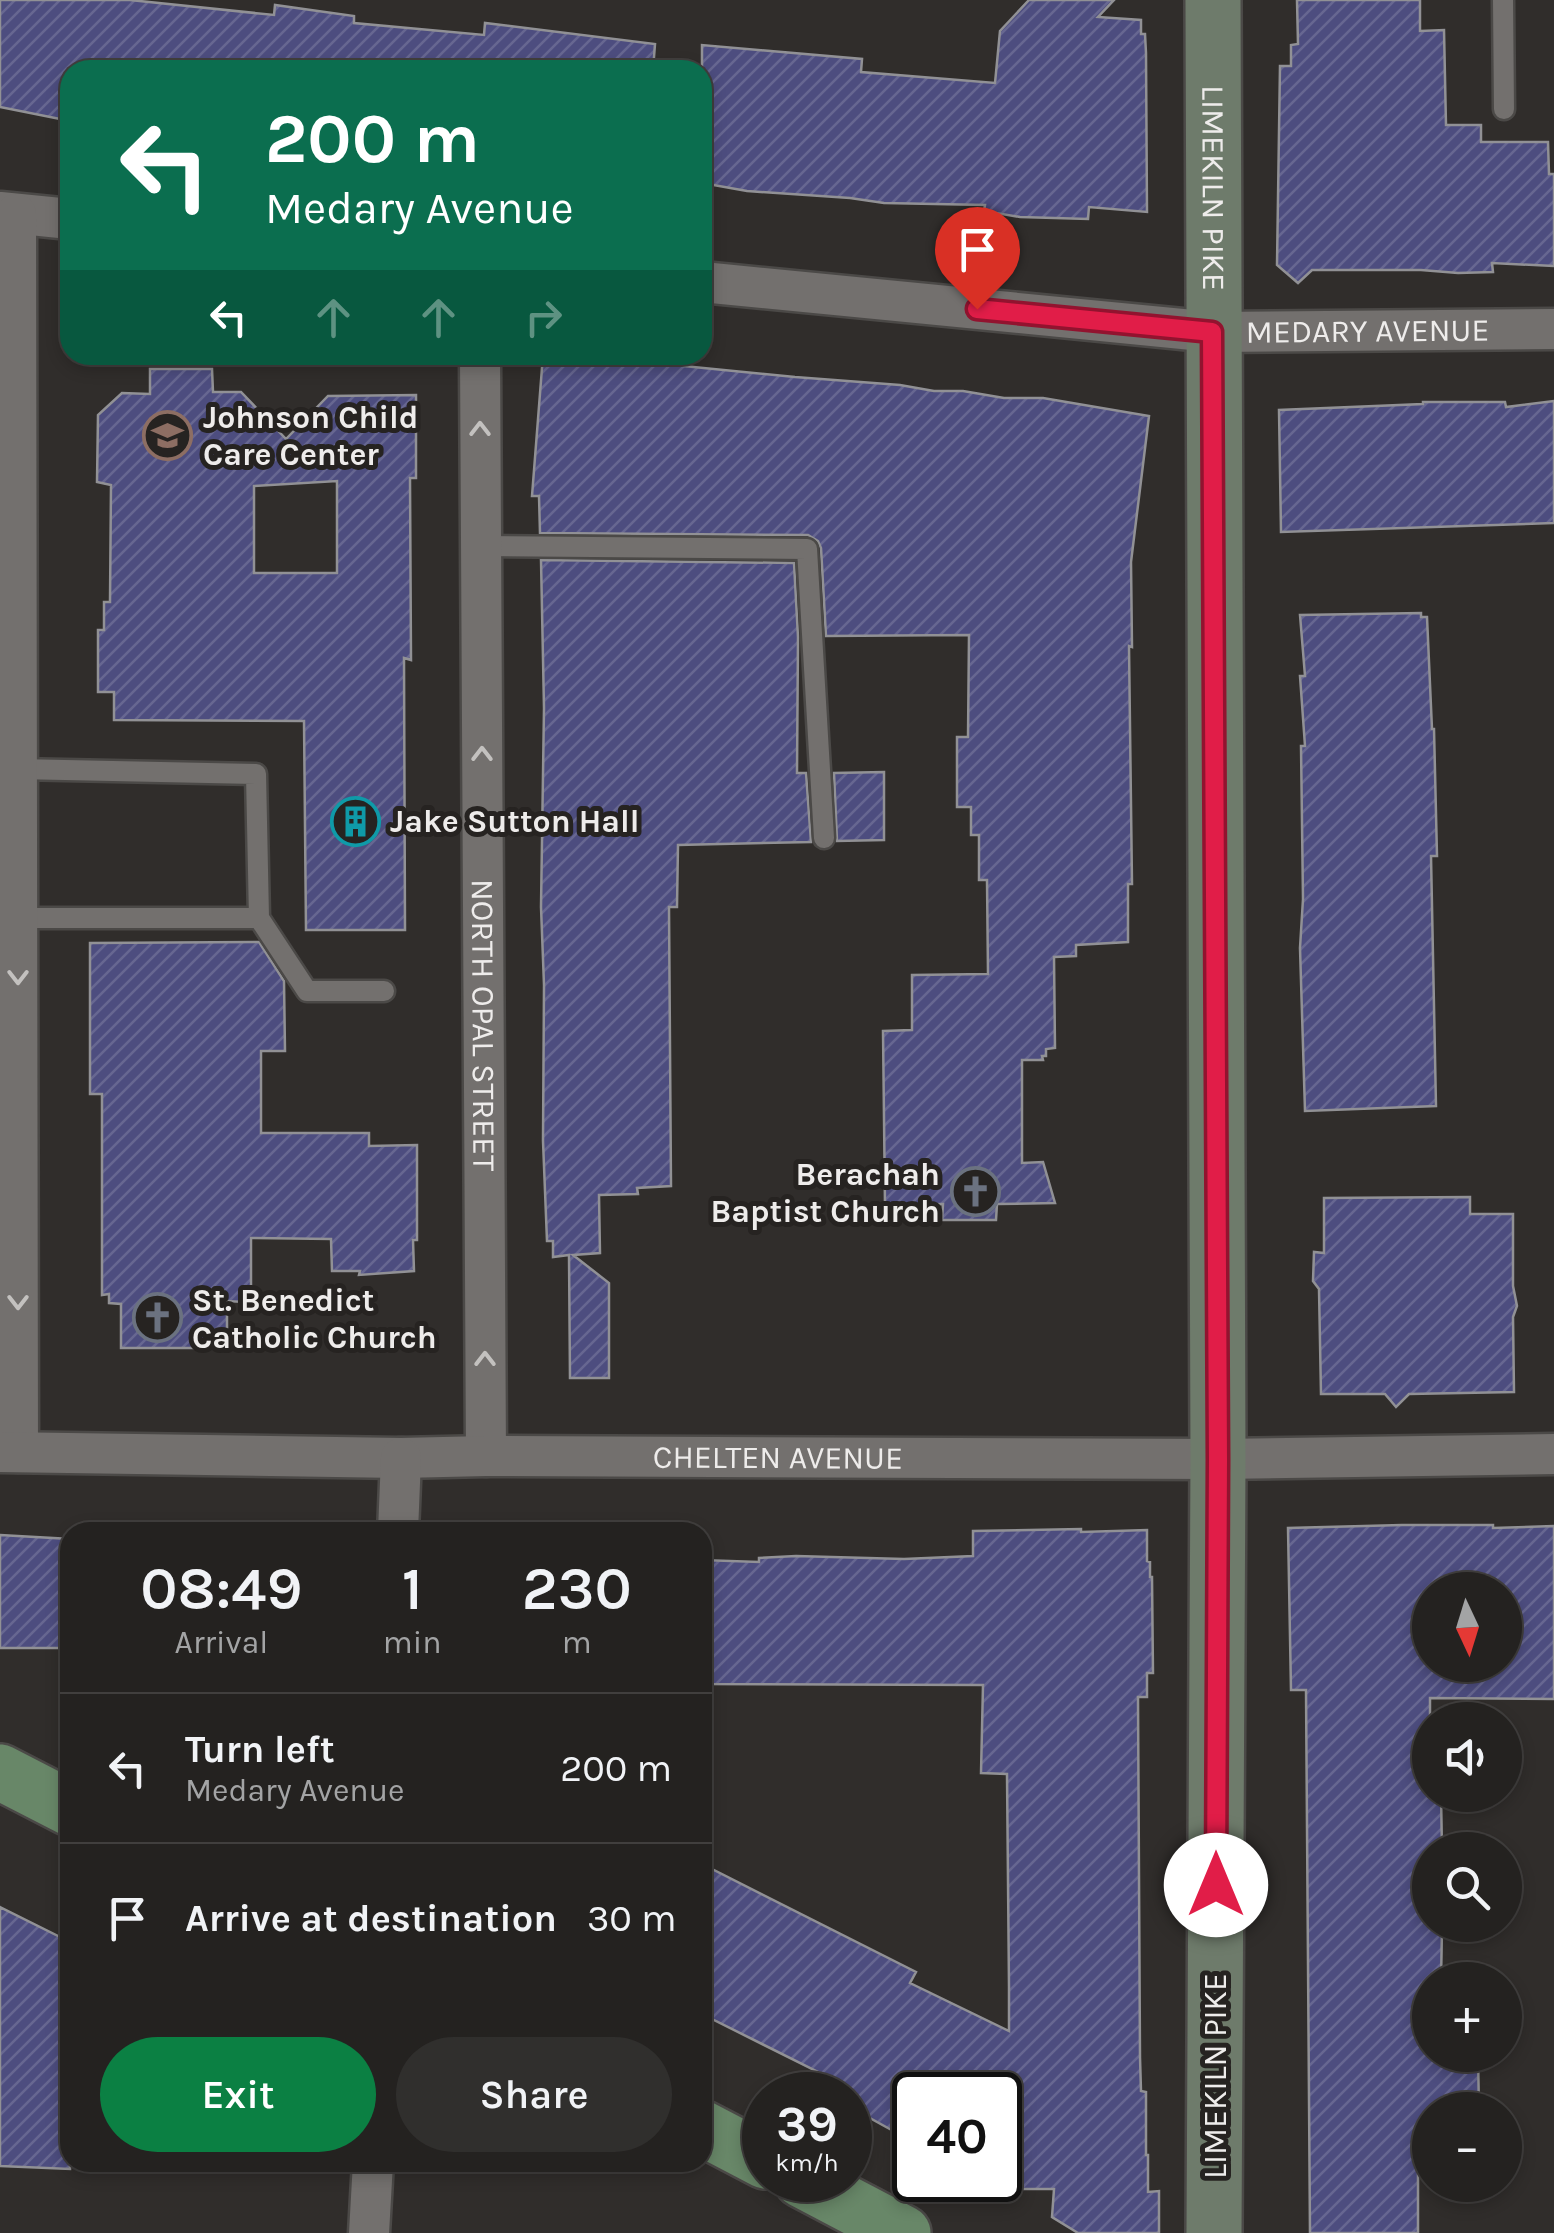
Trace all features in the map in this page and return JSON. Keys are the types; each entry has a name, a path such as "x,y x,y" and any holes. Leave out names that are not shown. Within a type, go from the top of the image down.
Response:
{"main road":[{"path":"0,1772 60,1803"},
{"path":"712,2133 742,2149"},
{"path":"844,2202 903,2233"}],"street":[{"name":"LIMEKILN PIKE","path":"1213,0 1218,1459 1214,2233"},
{"path":"9,1452 18,918 8,213 60,218"},
{"name":"MEDARY AVENUE","path":"712,283 1212,332 1554,329"},
{"name":"NORTH OPAL STREET","path":"480,365 486,1456"},
{"name":"CHELTEN AVENUE","path":"9,1452 401,1458 1218,1459 1554,1454"},
{"path":"398,1522 401,1458"},
{"path":"369,2233 372,2172"}],"lane":[{"path":"1504,0 1504,109"},
{"path":"481,546 807,549 824,838"},
{"path":"17,769 256,774 259,918 307,992 384,991"},
{"path":"18,918 259,918"}],"building":[{"path":"0,0 130,0 274,15 275,5 354,16 354,23 484,35 485,23 655,44 654,60 60,60 60,119 0,107"},
{"path":"1029,0 1114,0 1098,17 1141,20 1146,53 1147,212 1089,207 1088,219 1020,217 984,211 985,205 884,203 712,185 712,60 702,60 702,45 862,59 861,72 995,83 1000,31"},
{"path":"1297,0 1420,0 1420,31 1444,30 1446,125 1481,125 1481,142 1548,142 1549,174 1554,174 1554,266 1492,263 1493,272 1458,273 1312,270 1298,283 1277,265 1280,66 1291,66 1291,45 1298,44"},
{"path":"542,365 674,365 1004,398 1043,398 1149,416 1131,562 1132,884 1128,884 1128,942 1076,945 1076,956 1054,957 1055,1048 1046,1049 1043,1060 1022,1060 1022,1163 1043,1162 1055,1203 997,1204 996,1220 942,1220 943,1204 885,1205 883,1031 912,1030 912,975 988,974 987,880 979,880 979,835 971,835 971,807 957,807 957,737 968,737 969,635 826,636 821,548 808,535 540,533 539,496 532,496"},
{"path":"150,369 212,369 213,392 241,392 286,439 328,396 416,395 416,478 410,478 411,660 404,658 405,930 306,930 304,721 114,720 114,692 98,692 98,630 104,630 104,602 110,602 111,485 97,482 98,415 122,393 150,394","holes":["337,481 337,573 254,573 254,486"]},
{"path":"1554,401 1554,523 1281,532 1279,410 1423,402 1505,402 1506,407"},
{"path":"541,560 794,563 797,773 806,773 811,842 678,845 677,907 669,907 671,1186 637,1188 638,1194 599,1195 600,1253 573,1255 609,1283 609,1378 570,1378 569,1255 553,1257 553,1241 547,1241 543,1141"},
{"path":"1421,613 1421,617 1427,617 1434,729 1437,856 1431,856 1436,1106 1305,1111 1300,948 1301,746 1305,746 1300,676 1305,676 1300,615"},
{"path":"884,772 884,840 837,841 834,773"},
{"path":"259,942 284,981 285,1051 261,1051 261,1133 369,1133 369,1146 417,1145 414,1271 359,1275 360,1271 332,1271 331,1239 251,1238 251,1293 244,1293 244,1302 227,1301 227,1348 121,1348 121,1304 109,1303 109,1294 102,1295 102,1094 90,1094 90,943"},
{"path":"1470,1197 1470,1214 1513,1214 1513,1286 1517,1306 1513,1317 1514,1392 1409,1394 1396,1407 1385,1394 1321,1394 1319,1289 1313,1281 1314,1252 1324,1253 1324,1198"},
{"path":"1554,1526 1554,1699 1430,1698 1430,1702 1412,1702 1412,1812 1441,1812 1442,1832 1412,1832 1412,1942 1442,1942 1441,1962 1412,1962 1412,2072 1478,2072 1479,2092 1412,2092 1412,2202 1418,2202 1418,2233 1310,2233 1306,1690 1291,1690 1288,1528"},
{"path":"1147,1530 1147,1561 1152,1577 1153,1673 1147,1673 1147,1697 1138,1697 1140,2057 1141,2091 1146,2092 1148,2192 1159,2191 1159,2233 1078,2233 1052,2217 1054,2189 1022,2189 1022,2072 892,2072 892,2130 872,2119 872,2072 818,2072 712,2019 712,1869 916,1972 910,1983 1009,2031 1007,1774 981,1773 983,1685 712,1684 712,1560 973,1556 973,1531"},
{"path":"0,1535 60,1538 60,1648 0,1648"},
{"path":"0,1907 60,1937 60,2169 0,2166"}],"place":[{"name":"Johnson Child Care Center","path":"168,435"},
{"name":"Jake Sutton Hall","path":"355,821"},
{"name":"Berachah Baptist Church","path":"975,1192"},
{"name":"St. Benedict Catholic Church","path":"157,1318"}],"route":[{"path":"977,309 1212,332 1218,1459 1216,1885"}]}
